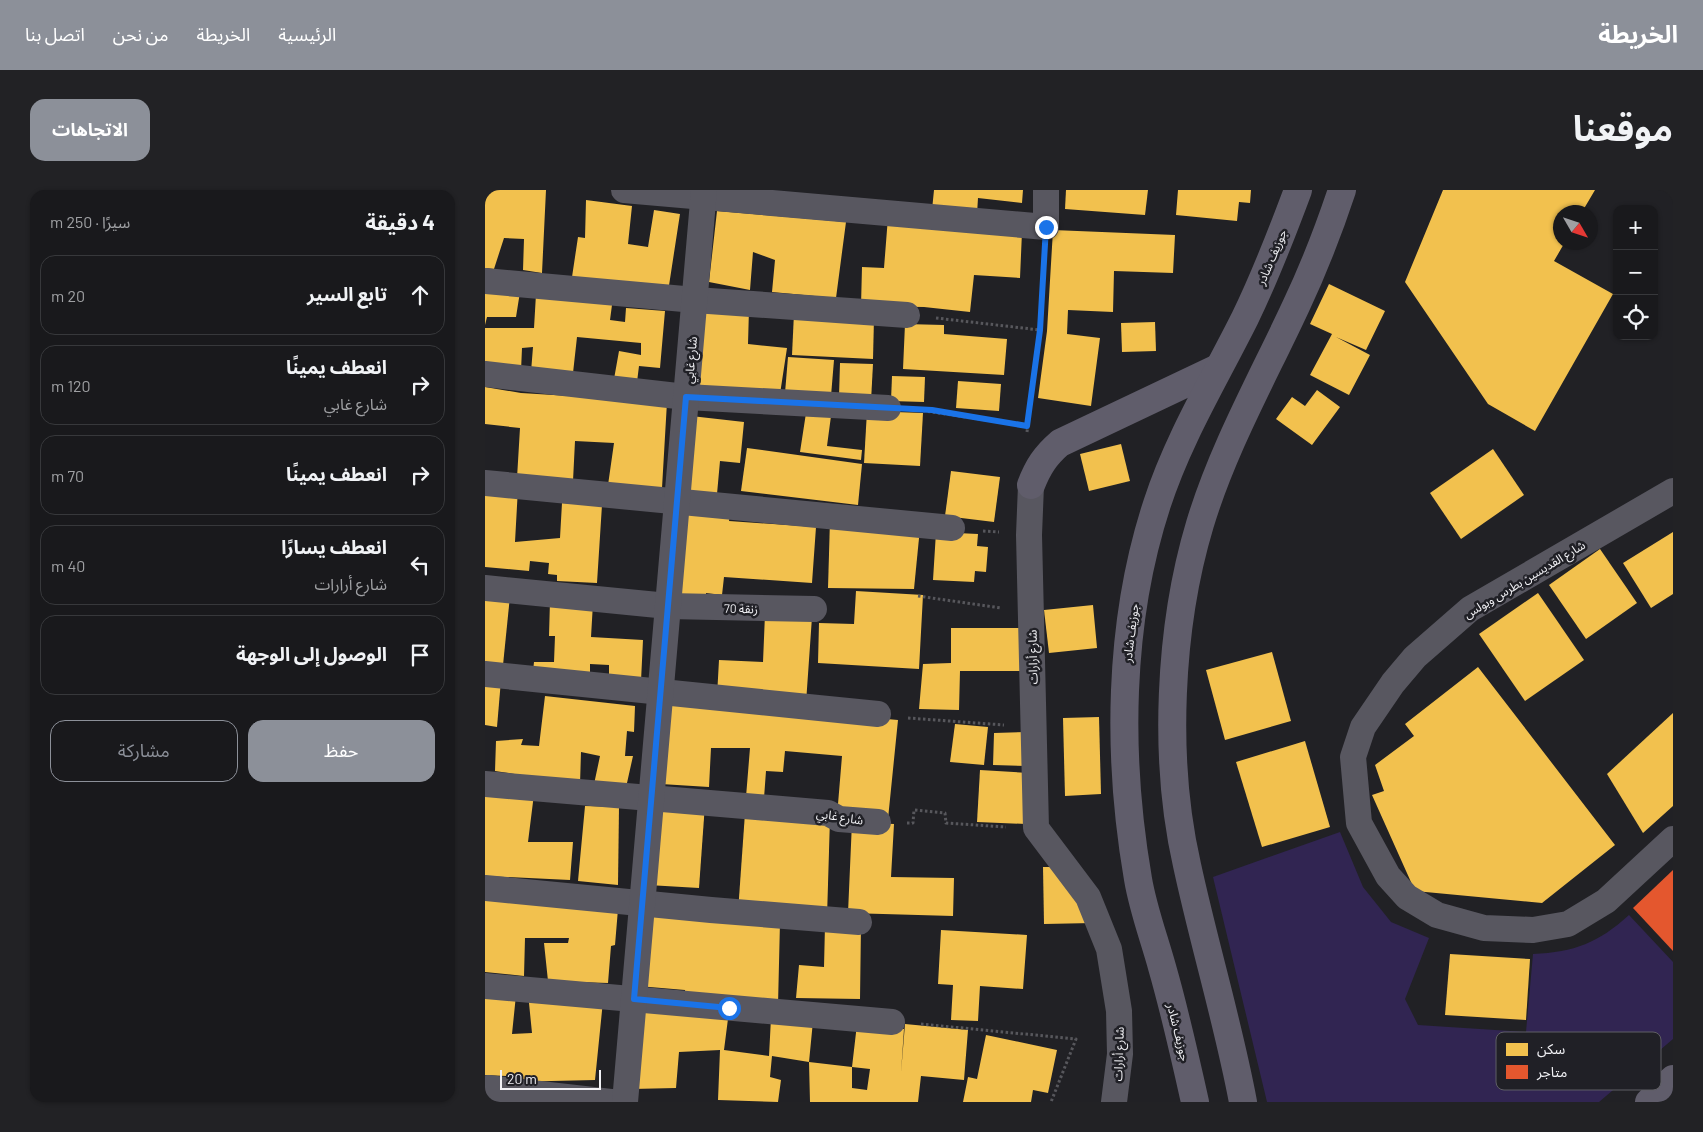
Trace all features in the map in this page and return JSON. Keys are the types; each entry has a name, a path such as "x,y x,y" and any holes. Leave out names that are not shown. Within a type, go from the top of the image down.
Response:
{"highway":[{"name":"جوزيف شادر","path":"1195,1102 1167,986 1138,882 1127,781 1126,670 1141,562 1157,504 1183,437 1246,316 1298,190"},
{"path":"1243,1102 1186,864 1179,811 1172,717 1176,665 1188,570 1200,523 1216,479 1254,392 1297,304 1342,190"},
{"path":"1031,485 1039,466 1047,454 1060,443 1218,368"},
{"path":"1649,1102 1673,1079"}],"street":[{"path":"624,190 704,194 1046,227 1046,190"},
{"name":"شارع غابي","path":"625,1102 659,693 704,194"},
{"path":"485,281 695,300 907,315"},
{"path":"485,374 686,397 887,408"},
{"path":"485,483 952,528"},
{"name":"شارع أرارات","path":"1031,485 1029,535 1037,828 1088,898 1109,949 1119,1011 1120,1054 1114,1102"},
{"name":"شارع القديسين بطرس وبولس","path":"1673,490 1470,609 1415,657 1393,684 1363,727 1353,757 1359,823 1388,876 1407,897 1437,915 1484,928 1533,930 1569,924 1607,901 1673,839"},
{"name":"زنقة 70","path":"485,588 668,606 814,610"},
{"path":"485,674 878,714"},
{"path":"485,784 651,800"},
{"name":"شارع غابي","path":"651,800 710,802 828,813 839,819 878,822"},
{"path":"485,888 739,913 859,922"},
{"path":"485,986 892,1022"},
{"path":"488,1088 611,1102"}],"path":[{"path":"1027,436 1040,330 1046,227"},
{"path":"907,315 1040,330"},
{"path":"887,408 932,410 1027,426"},
{"path":"952,528 1029,535"},
{"path":"918,596 1031,612"},
{"path":"878,714 1034,727"},
{"name":"شارع غابي","path":"878,822 913,823 914,810 945,813 946,823 1037,828"},
{"path":"892,1022 1076,1038 1051,1102"}],"shaded area":[{"path":"1340,832 1363,887 1391,922 1429,938 1405,999 1418,1025 1526,1032 1496,1032 1496,1090 1613,1090 1599,1102 1267,1102 1213,877"},
{"path":"1629,915 1673,962 1673,1039 1661,1049 1661,1032 1526,1032 1533,954 1561,951 1585,944 1607,933"}],"building: سكن":[{"path":"485,190 546,190 542,273 523,270 524,239 504,238 494,269 485,268"},
{"path":"934,190 1023,190 1022,203 978,198 977,214 932,210"},
{"path":"1066,190 1148,190 1145,215 1065,209"},
{"path":"1178,190 1251,190 1250,203 1239,202 1237,221 1176,215"},
{"path":"1443,190 1595,190 1586,205 1553,205 1553,250 1560,250 1554,261 1613,294 1535,431 1488,404 1405,282"},
{"path":"586,200 632,206 628,244 648,247 654,210 680,214 668,292 572,277 578,237 585,238"},
{"path":"717,211 846,222 836,298 772,292 775,260 753,252 750,290 709,282"},
{"path":"888,217 1022,232 1020,278 974,275 970,312 924,307 861,306 862,267 884,268"},
{"path":"1053,230 1175,235 1173,273 1114,271 1113,312 1068,310 1067,334 1100,338 1091,406 1038,398 1047,331"},
{"path":"1329,284 1385,311 1366,350 1336,337 1370,355 1349,395 1310,375 1332,334 1310,324"},
{"path":"485,290 520,292 516,317 487,317 485,325"},
{"path":"536,294 612,305 610,320 625,322 626,308 665,311 660,368 639,366 637,382 614,379 619,351 641,355 641,343 577,337 573,373 531,372 533,347 522,348 521,371 485,367 485,328 534,328"},
{"path":"702,306 749,309 748,344 787,348 780,394 694,385"},
{"path":"794,313 874,318 873,359 792,355"},
{"path":"1155,322 1156,351 1122,352 1121,323"},
{"path":"905,324 944,325 944,334 1007,339 1004,375 903,369"},
{"path":"788,357 834,360 831,396 785,393"},
{"path":"840,363 873,364 871,401 839,397"},
{"path":"892,376 925,377 924,402 891,401"},
{"path":"958,381 1001,384 999,411 956,408"},
{"path":"485,387 521,393 667,402 662,488 608,485 614,443 575,441 573,481 517,478 520,428 485,424"},
{"path":"1317,390 1340,407 1312,445 1276,419 1292,397 1305,406"},
{"path":"867,411 923,413 920,466 864,463"},
{"path":"806,413 831,416 827,446 862,450 861,460 800,452"},
{"path":"691,416 744,422 740,463 720,461 717,494 683,490"},
{"path":"1121,444 1130,481 1089,491 1080,454"},
{"path":"747,448 862,464 858,505 741,491"},
{"path":"1493,449 1524,495 1461,539 1430,493"},
{"path":"951,471 1000,477 994,522 945,516"},
{"path":"485,486 518,488 515,542 560,538 562,503 602,505 597,583 557,581 557,575 548,574 549,563 530,561 529,571 485,567"},
{"path":"680,508 730,513 729,521 816,527 812,583 724,577 722,595 706,593 706,600 672,597"},
{"path":"830,520 920,528 914,589 828,588"},
{"path":"936,532 978,534 977,546 988,547 986,572 975,571 974,582 933,580"},
{"path":"1673,532 1673,594 1651,608 1623,563"},
{"path":"1600,549 1637,603 1586,639 1549,585"},
{"path":"856,591 923,595 919,669 818,663 819,623 854,624"},
{"path":"1538,593 1584,660 1525,701 1479,634"},
{"path":"485,595 510,596 503,665 485,664"},
{"path":"550,601 593,603 591,637 643,640 641,681 609,679 609,665 590,664 590,673 533,671 534,662 554,662 555,636 549,636"},
{"path":"1093,605 1097,648 1049,653 1044,610"},
{"path":"765,614 812,617 806,703 717,696 719,660 763,662"},
{"path":"951,628 1020,628 1020,671 960,671 959,710 919,709 923,664 951,663"},
{"path":"1272,652 1291,721 1225,740 1206,670"},
{"path":"1478,667 1615,845 1542,903 1415,891 1372,795 1384,791 1375,765 1414,736 1405,724"},
{"path":"485,679 501,680 497,727 485,725"},
{"path":"545,696 635,706 634,732 627,731 625,756 633,756 627,783 593,789 600,756 581,752 580,784 495,771 496,741 523,739 521,745 539,746"},
{"path":"667,699 898,720 888,819 837,816 842,756 785,751 783,772 766,771 764,798 746,797 750,748 711,748 709,787 661,784"},
{"path":"1673,713 1673,806 1643,833 1607,774"},
{"path":"1099,717 1101,794 1065,796 1063,718"},
{"path":"955,724 988,727 984,765 950,762"},
{"path":"1028,732 1029,766 993,765 994,733"},
{"path":"1305,741 1330,827 1262,847 1236,762"},
{"path":"980,770 1029,773 1026,824 977,822"},
{"path":"485,790 534,794 528,842 573,842 570,880 485,876"},
{"path":"654,803 705,804 699,888 648,885"},
{"path":"585,806 619,807 618,885 578,881"},
{"path":"745,813 830,818 827,917 738,912"},
{"path":"852,822 894,824 891,877 954,878 953,916 848,913"},
{"path":"1043,867 1052,867 1093,923 1044,924"},
{"path":"485,900 618,909 615,945 611,946 608,983 548,981 544,943 568,943 569,938 525,938 524,976 485,972"},
{"path":"647,910 780,922 778,1005 686,1000 685,990 638,986"},
{"path":"825,925 861,925 860,999 796,998 799,965 824,967"},
{"path":"941,930 1027,935 1023,989 980,986 978,1021 951,1020 953,985 938,984"},
{"path":"1450,954 1530,959 1526,1020 1445,1015"},
{"path":"485,993 516,995 512,1034 532,1033 528,993 603,1001 595,1080 506,1082 506,1076 485,1075"},
{"path":"638,1011 729,1011 724,1050 769,1056 771,1018 813,1021 809,1062 772,1056 770,1077 781,1080 778,1102 718,1100 720,1050 679,1052 676,1088 632,1089"},
{"path":"857,1024 904,1029 901,1073 905,1024 968,1030 964,1080 921,1076 918,1102 810,1102 809,1062 852,1067","holes":["852,1067 870,1069 867,1090 852,1088"]},
{"path":"986,1035 1057,1050 1048,1093 1033,1090 1031,1102 963,1102 968,1077 977,1079"}],"building: متاجر":[{"path":"1673,870 1673,951 1633,908"}],"route":[{"path":"729,1008 634,999 686,397 932,410 1027,426 1040,330 1046,227"}]}
